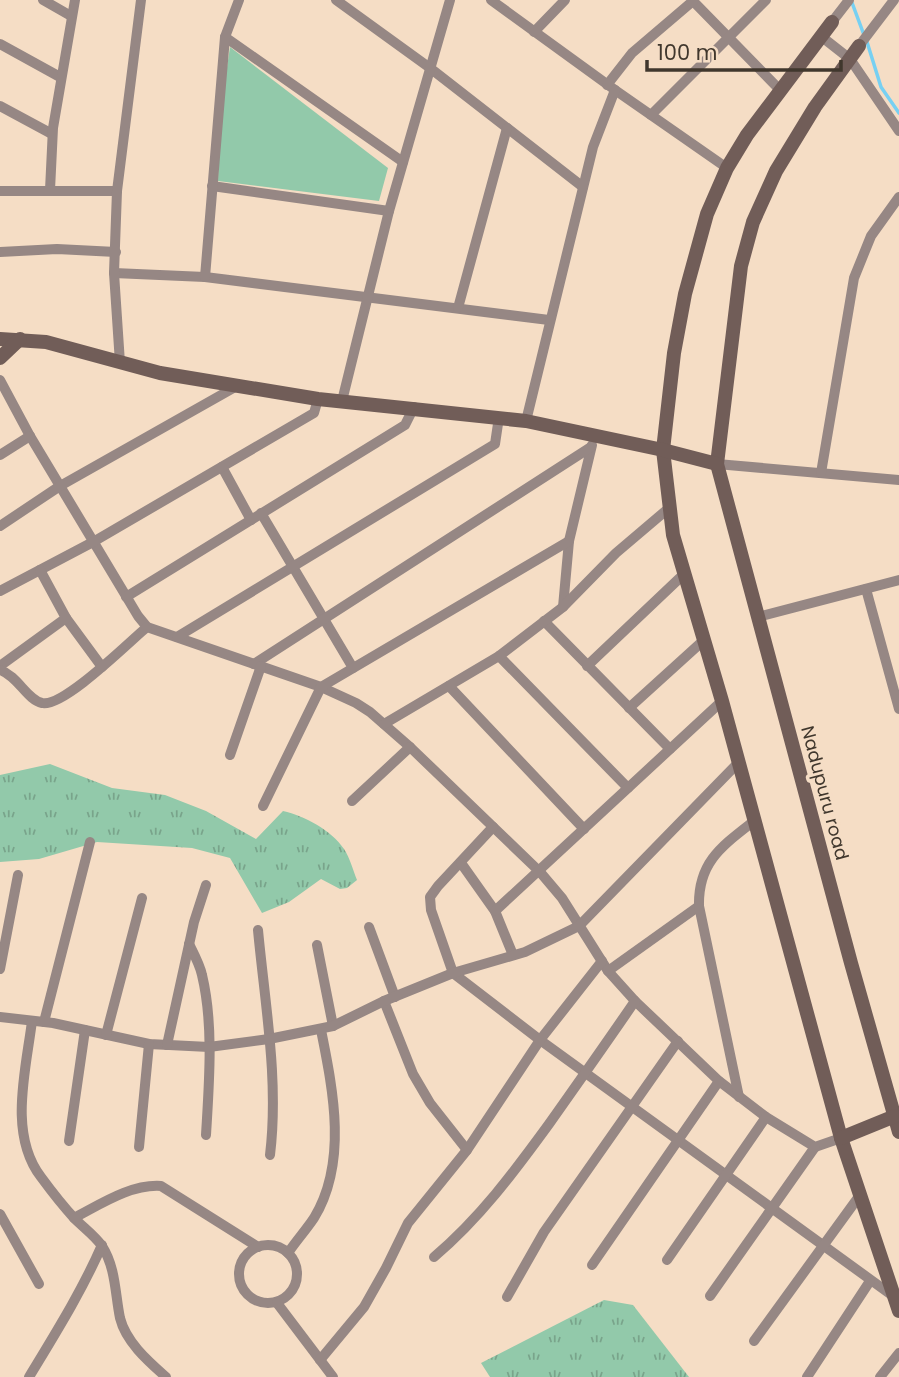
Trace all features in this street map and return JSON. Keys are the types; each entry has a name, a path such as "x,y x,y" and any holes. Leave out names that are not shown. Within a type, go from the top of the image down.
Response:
{"street":[{"path":"43,0 71,16"},
{"path":"50,190 52,134 75,0"},
{"path":"120,363 114,272 117,191 141,0"},
{"path":"205,278 225,37 239,0"},
{"path":"337,0 430,68 583,187"},
{"path":"342,401 403,162 450,0"},
{"path":"492,0 727,168"},
{"path":"534,32 565,0"},
{"path":"651,116 766,0"},
{"path":"849,0 779,89 747,135 727,168 707,214 685,294 674,353 663,450 673,535 722,701 841,1138 899,1311"},
{"path":"526,421 593,147 611,87 632,52 692,1 779,89"},
{"path":"717,464 741,266 753,222 776,171 808,117 881,15 895,3"},
{"path":"225,37 403,162"},
{"path":"822,37 855,52 899,131"},
{"path":"0,44 60,77"},
{"path":"0,106 52,134"},
{"path":"458,309 507,128"},
{"path":"212,186 390,211"},
{"path":"0,191 117,191"},
{"path":"821,473 854,278 871,236 899,197"},
{"path":"0,252 57,249 116,252"},
{"path":"114,272 205,278 549,320"},
{"path":"0,339 20,339 71,347 160,373 318,399 414,407 526,421 593,441 663,450 717,464 899,480"},
{"path":"0,358 20,339"},
{"path":"0,380 93,542 147,627 321,687 356,703 384,724 540,872 562,898 605,966 635,1001 719,1080 766,1118 815,1147"},
{"path":"0,526 60,486 237,386"},
{"path":"0,591 93,542 314,413 318,399"},
{"path":"126,597 405,425 414,407"},
{"path":"177,637 495,444 499,418"},
{"path":"0,455 30,436"},
{"path":"563,607 569,541 593,441"},
{"path":"230,755 257,665 593,441"},
{"name":"Nadupuru road","path":"717,464 850,963 895,1100 899,1132"},
{"path":"222,467 251,520"},
{"path":"384,724 499,656 563,607 616,553 669,509"},
{"path":"261,513 353,668"},
{"path":"263,806 321,687 569,541"},
{"path":"40,570 66,618 102,667"},
{"path":"587,666 684,574"},
{"path":"758,617 899,580"},
{"path":"866,589 893,666 899,709"},
{"path":"66,618 0,668 40,703 50,704 77,688 147,627"},
{"path":"544,621 670,750"},
{"path":"629,708 704,640"},
{"path":"499,656 628,788"},
{"path":"449,686 584,829"},
{"path":"495,911 722,701"},
{"path":"352,801 410,747"},
{"path":"0,1017 44,1022 149,1044 209,1047 269,1039 333,1026 389,999 453,973 525,952 579,926 738,763"},
{"path":"740,1097 699,906 698,888 704,870 724,845 754,821"},
{"path":"494,827 430,897 431,910 453,973 540,1040 892,1296"},
{"path":"44,1022 90,842"},
{"path":"461,863 495,911 513,956"},
{"path":"0,969 18,875"},
{"path":"167,1045 189,944 206,885"},
{"path":"106,1035 142,898"},
{"path":"320,1360 364,1307 408,1223 467,1150 540,1040 605,966 699,906"},
{"path":"369,927 413,1074 430,1103 467,1150"},
{"path":"258,930 274,1096 270,1155"},
{"path":"189,944 202,972 209,1047 206,1135"},
{"path":"317,945 333,1026"},
{"path":"434,1257 461,1235 488,1206 586,1073 635,1001"},
{"path":"32,1021 22,1106 28,1157 74,1218 102,1245 114,1276 121,1320 128,1337 166,1377"},
{"path":"69,1140 85,1030"},
{"path":"288,1253 314,1217 330,1177 334,1152 335,1121 321,1030"},
{"path":"507,1297 544,1232 678,1041"},
{"path":"139,1147 149,1044"},
{"path":"592,1265 719,1080"},
{"path":"710,1296 815,1147 895,1116"},
{"path":"667,1259 766,1118"},
{"path":"74,1218 135,1189 161,1186 258,1247"},
{"path":"754,1341 860,1195"},
{"path":"0,1214 39,1284"},
{"path":"29,1377 62,1322 102,1245"},
{"path":"275,1245 288,1253 296,1265 296,1283 285,1298 277,1303 267,1304 248,1297 239,1279 243,1260 258,1247 275,1245"},
{"path":"808,1377 870,1281"},
{"path":"277,1303 333,1377"},
{"path":"880,1377 899,1353"}],"green space":[{"path":"230,47 388,168 379,201 218,181 220,115"},
{"path":"50,764 112,788 165,795 206,811 256,839 283,811 300,816 325,830 339,842 348,856 357,880 347,888 340,889 321,879 289,902 262,913 230,858 192,848 97,842 39,859 0,862 0,775"},
{"path":"604,1300 633,1305 689,1377 490,1377 481,1363"}],"waterway":[{"path":"851,0 864,35"},
{"path":"867,42 881,87 899,113"}]}
